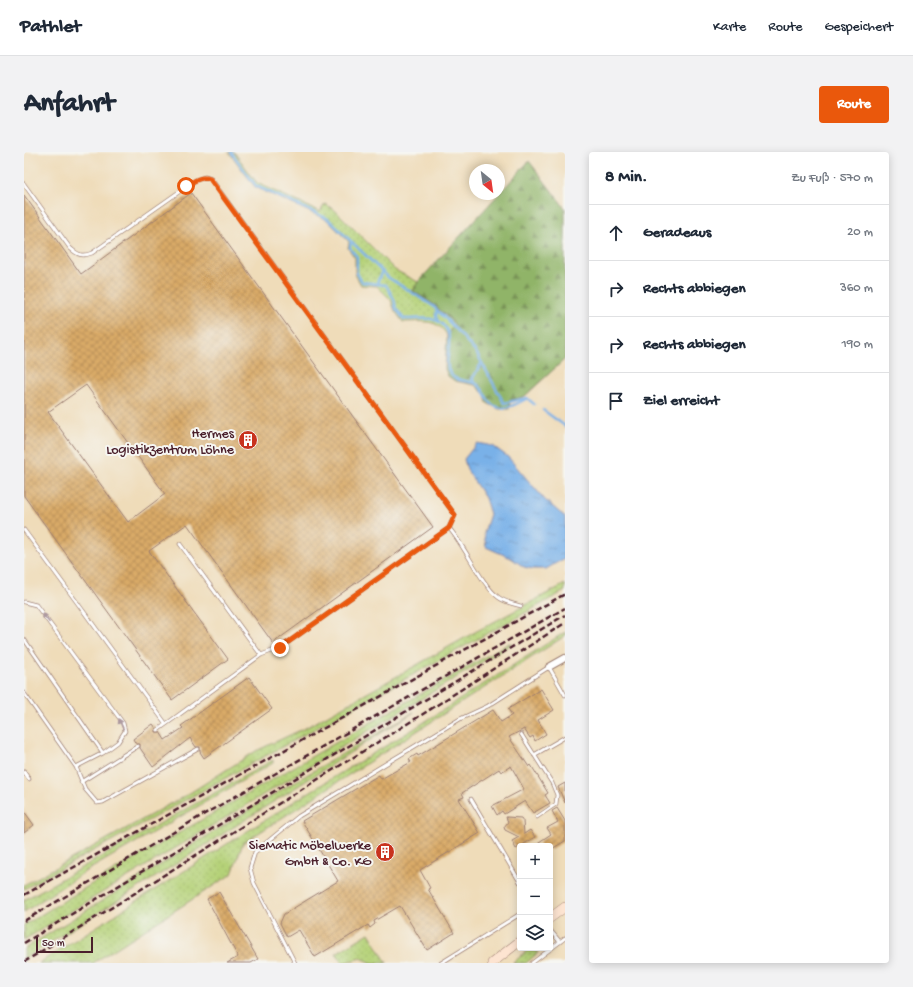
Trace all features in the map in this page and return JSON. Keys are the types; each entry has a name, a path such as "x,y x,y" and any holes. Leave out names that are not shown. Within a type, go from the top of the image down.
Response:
{"main road":[{"path":"553,916 565,907"},
{"path":"492,963 517,943"}],"street":[{"path":"550,667 565,658"}],"lane":[{"path":"24,184 70,248 77,254 85,256 92,253 196,180 205,177 210,179 455,515 449,528 280,648 261,655 158,730"},
{"path":"449,528 457,537 489,588 498,597 521,606"},
{"path":"24,530 166,724"},
{"path":"180,544 261,655"},
{"path":"24,602 36,605 123,723 125,731 118,742 103,753 76,767"},
{"path":"24,640 103,753"},
{"path":"295,963 254,883 250,868 255,852 299,816 460,719 488,706 550,667 565,695"},
{"path":"24,693 76,767 81,782 97,803 103,802 198,749"},
{"path":"521,734 552,783 557,794 556,804 537,817"},
{"path":"534,755 565,737"},
{"path":"81,782 138,746"},
{"path":"24,772 29,779"},
{"path":"471,799 518,879"},
{"path":"441,963 518,915"},
{"path":"553,934 560,942"},
{"path":"532,963 565,938"}],"green space":[{"path":"229,152 234,152 257,183 320,212 325,204 336,211 395,270 418,282 413,291 433,304 455,324 447,335 433,323 403,322 395,311 391,300 377,286 361,285 355,274 355,258 348,248 349,242 327,220 255,187"},
{"path":"529,161 565,208 565,359 525,396 510,401 509,409 499,409 487,403 485,395 475,385 455,381 448,376 445,369 447,335 455,324 433,304 413,291 418,282 493,200 505,200 505,187"},
{"path":"565,584 565,591 24,889 24,885 185,796 256,751 307,727 475,632"},
{"path":"565,632 565,636 243,843 232,874 93,963 39,963 306,794 415,728"},
{"path":"511,643 510,645 24,940 24,925 113,871"},
{"path":"414,712 24,959 24,949 291,784"},
{"path":"273,760 273,763 83,873 24,912 24,900"},
{"path":"369,933 387,963 372,963 361,958 343,963 336,953"},
{"path":"527,951 539,952 526,963 513,963"}],"water":[{"path":"477,443 493,446 508,457 545,500 565,517 565,558 546,569 533,569 524,567 511,558 486,547 484,533 490,514 485,498 467,470 464,459"}],"building":[{"name":"Hermes Logistikzentrum Löhne","path":"191,193 433,527 273,643 187,524 149,551 228,659 172,700 24,496 24,195 81,274","holes":["86,385 165,494 128,522 48,412"]},
{"path":"249,677 272,709 204,758 200,752 200,747 196,747 190,738 153,767 140,748 140,744 136,744 133,739 153,724 156,728 156,732 160,732 165,740 183,728 181,726"},
{"name":"SieMatic Möbelwerke GmbH & Co. KG","path":"541,689 554,710 538,720 546,734 535,741 533,736 530,738 524,729 509,737 529,767 531,765 548,793 545,795 550,803 533,813 525,801 504,814 502,811 497,815 492,806 524,789 511,766 501,772 499,769 462,793 464,797 459,799 480,833 420,870 430,888 428,889 454,933 427,950 400,906 374,921 375,924 370,928 368,925 315,957 299,930 287,937 280,923 284,914 338,881 302,821 379,775 381,779 411,762 409,759 417,754 418,756 493,710 501,722 512,715 508,709"},
{"path":"565,783 565,803 558,787"},
{"path":"557,808 565,821 565,841 553,848 553,843 539,842 551,834 547,828 558,822 552,811"},
{"path":"24,811 34,825 24,833"},
{"path":"506,817 521,818 523,821 524,834 530,830 535,837 526,843 517,843 516,849 512,841 519,837 505,830 504,827 508,822"},
{"path":"219,892 258,959 251,963 227,963 238,957 207,899"}],"waterway":[{"path":"231,152 256,186 328,219 389,278 433,306 476,352 504,403 527,398 534,404"},
{"path":"351,241 350,248 357,257 357,273 362,282 386,285 394,299 396,309 404,319 425,318 440,322 444,326 449,337 447,363 452,376 478,385 494,406 503,408 508,407 526,399"},
{"path":"377,283 382,271"},
{"path":"437,310 436,316 438,321"},
{"path":"475,383 472,379 481,364"},
{"path":"543,410 565,426"}],"railway":[{"path":"24,895 565,594"},
{"path":"24,921 201,816 565,608"},
{"path":"24,943 565,615"},
{"path":"24,962 423,714 565,623"}],"place":[{"name":"Hermes Logistikzentrum Löhne","path":"248,440"},
{"name":"SieMatic Möbelwerke GmbH & Co. KG","path":"385,852"}],"route":[{"path":"186,186 205,177 210,179 455,515 449,528 280,648"}]}
